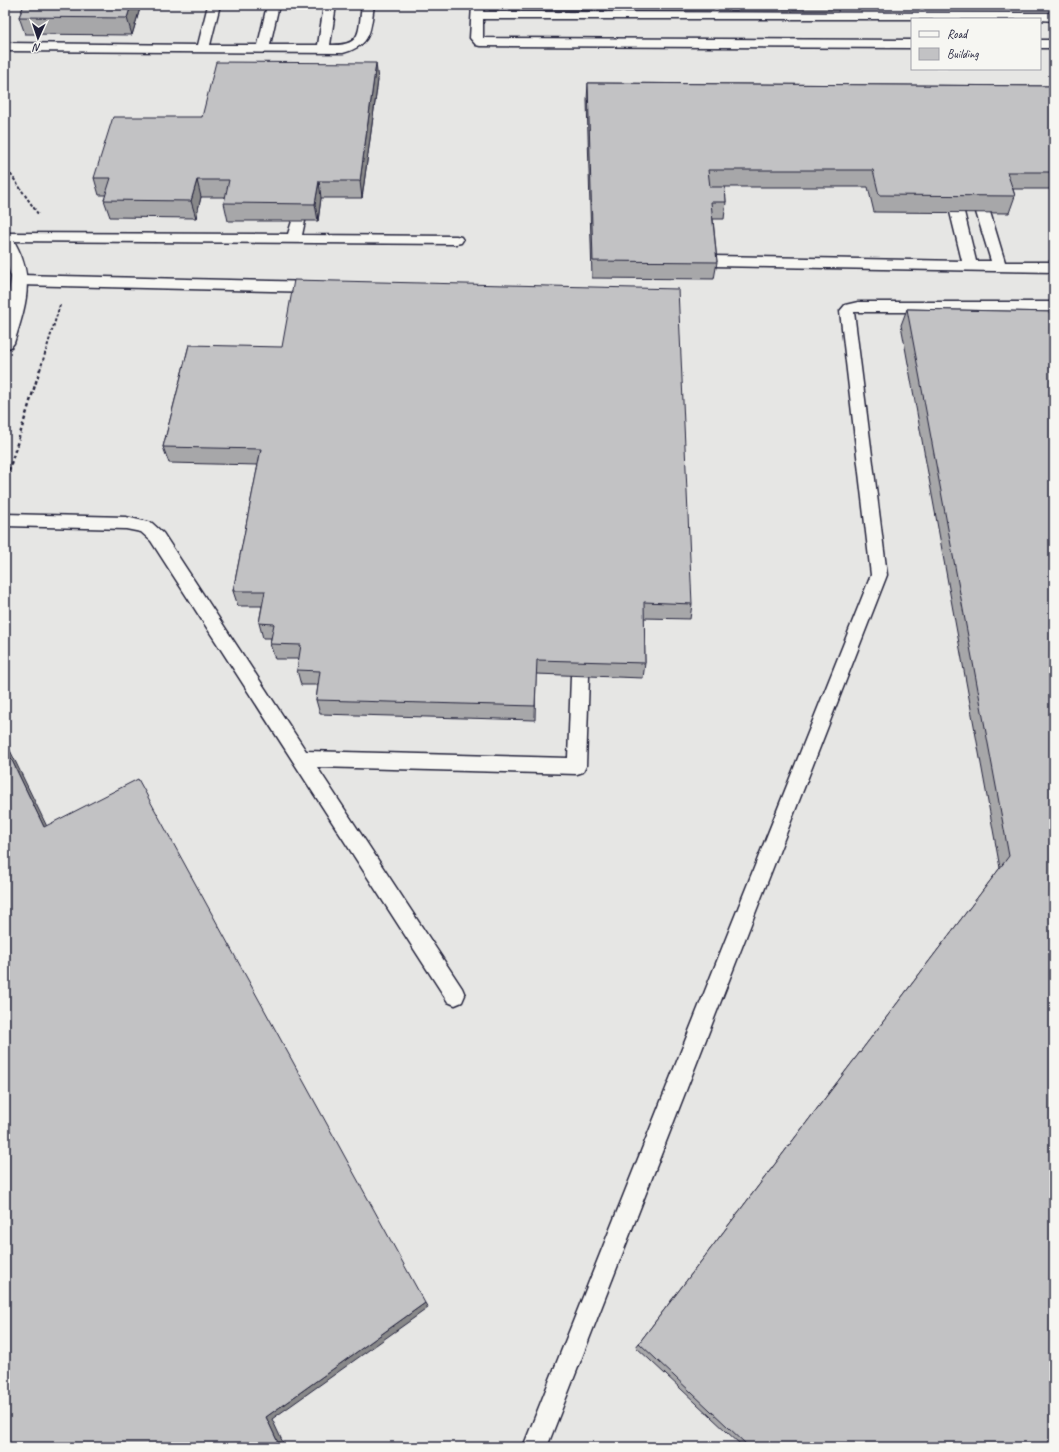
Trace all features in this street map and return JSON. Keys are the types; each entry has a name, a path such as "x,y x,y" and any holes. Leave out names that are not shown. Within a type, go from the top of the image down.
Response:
{"street":[{"path":"5,240 18,269 19,280 15,305 5,343"}],"lane":[{"path":"203,48 214,5"},
{"path":"263,49 273,5"},
{"path":"323,49 330,5"},
{"path":"5,47 343,49 360,43 363,38 368,5"},
{"path":"911,44 480,42 476,38 478,10 1054,16"},
{"path":"1041,44 1054,44"},
{"path":"957,212 970,266"},
{"path":"983,212 999,266"},
{"path":"294,239 298,221"},
{"path":"5,237 456,240"},
{"path":"712,261 1054,267"},
{"path":"19,280 327,287"},
{"path":"535,1447 879,574 846,311 850,308 858,307 1054,307"},
{"path":"5,520 126,523 146,527 157,536 455,995"},
{"path":"303,759 577,766 580,676"}],"shaded area":[{"path":"5,5 1054,5 1054,1447 5,1447"}],"building":[{"path":"24,5 131,5 127,18 19,17"},
{"path":"216,62 376,63 360,181 319,181 315,204 224,203 229,180 197,180 191,201 104,200 111,178 94,178 113,117 202,117"},
{"path":"588,83 1054,86 1054,172 1007,172 1015,196 879,195 873,170 708,170 710,187 725,187 726,202 711,202 717,262 593,261"},
{"path":"294,280 678,289 692,604 644,602 645,663 537,660 535,706 316,700 320,671 297,670 301,645 270,644 274,624 259,623 265,591 233,591 261,449 163,447 189,345 282,347"},
{"path":"907,309 1054,312 1054,1447 744,1447 746,1444 639,1343 1009,856"},
{"path":"5,746 44,827 138,779 425,1303 266,1417 280,1447 5,1447"}]}
